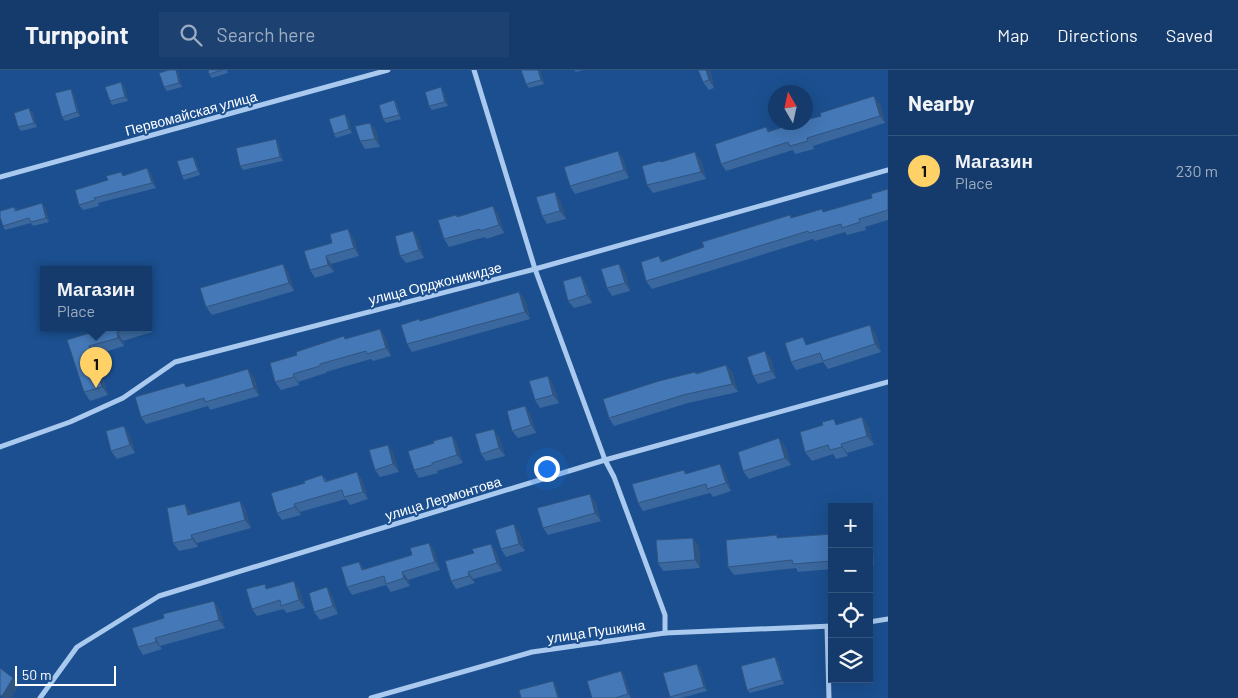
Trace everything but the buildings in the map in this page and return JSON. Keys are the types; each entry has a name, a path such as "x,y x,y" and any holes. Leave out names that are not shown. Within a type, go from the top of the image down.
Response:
{"street":[{"name":"Первомайская улица","path":"0,177 388,70"},
{"path":"474,70 535,269 605,460 614,476 665,614 665,633"},
{"name":"улица Орджоникидзе","path":"0,446 70,422 123,398 176,362 535,269 888,170"},
{"name":"улица Лермонтова","path":"40,698 77,647 159,596 605,460 888,382"},
{"path":"873,621 888,619"},
{"name":"улица Пушкина","path":"370,698 532,652 665,633 828,626"},
{"path":"829,638 829,698"}],"place":[{"name":"Магазин","path":"96,388"}]}
